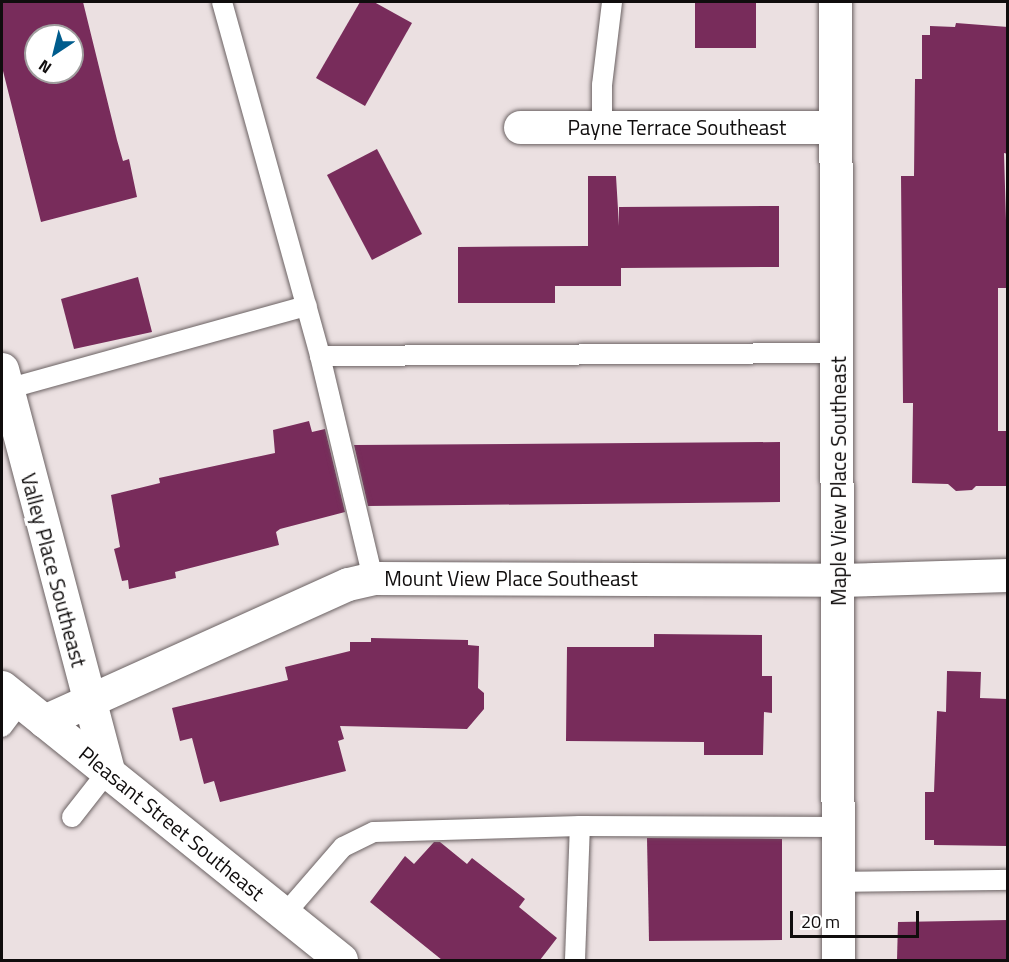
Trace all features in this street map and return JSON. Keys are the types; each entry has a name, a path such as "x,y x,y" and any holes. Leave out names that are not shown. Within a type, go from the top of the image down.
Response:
{"street":[{"name":"Maple View Place Southeast","path":"835,2 833,128 839,580 838,960"},
{"name":"Payne Terrace Southeast","path":"520,127 833,128"},
{"name":"Valley Place Southeast","path":"4,379 108,771"},
{"name":"Mount View Place Southeast","path":"17,709 89,702 348,584 373,578 839,580 1008,575"},
{"name":"Pleasant Street Southeast","path":"17,709 108,771 341,960"}],"lane":[{"path":"222,2 307,306 373,578"},
{"path":"602,128 602,85 612,2"},
{"path":"4,379 307,306"},
{"path":"320,356 837,353"},
{"path":"72,818 108,771"},
{"path":"284,915 343,847 374,832 580,826 838,827"},
{"path":"575,960 580,826"},
{"path":"839,882 1008,880"}],"building":[{"path":"2,2 83,2 117,140 123,161 129,159 137,197 41,222 2,67"},
{"path":"360,2 374,2 412,23 365,106 316,78"},
{"path":"695,2 756,2 756,48 695,48"},
{"path":"956,23 1008,27 1008,154 1004,153 1008,288 998,288 998,431 1008,431 1008,486 976,486 972,490 956,491 948,484 912,483 913,403 903,403 901,176 914,176 915,79 922,79 922,35 930,35 930,26 955,27"},
{"path":"377,149 422,234 372,260 327,175"},
{"path":"588,176 616,176 619,226 619,207 779,206 779,267 621,268 621,286 555,286 555,303 458,303 458,247 588,246"},
{"path":"138,277 152,332 74,349 61,299"},
{"path":"309,421 312,432 325,429 345,512 280,529 276,532 279,545 175,572 176,578 129,589 128,580 122,581 114,549 120,547 111,495 160,483 159,478 275,453 273,430"},
{"path":"780,442 780,502 368,506 354,445"},
{"path":"654,634 762,635 762,676 772,676 772,713 764,712 763,755 704,755 704,742 566,741 567,647 654,647"},
{"path":"371,638 468,640 468,645 479,646 478,688 484,693 484,709 467,729 340,726 344,739 338,741 346,771 220,802 214,781 204,784 192,738 180,741 172,708 288,680 285,667 350,651 350,642 371,642"},
{"path":"947,671 981,672 980,698 1007,699 1008,846 934,845 934,840 925,840 925,792 934,792 937,711 946,712"},
{"path":"647,838 782,839 782,940 649,941"},
{"path":"434,842 440,842 467,864 472,858 525,899 519,907 557,938 540,960 442,960 370,902 405,856 414,864"},
{"path":"1008,920 1008,960 897,960 898,922"}]}
